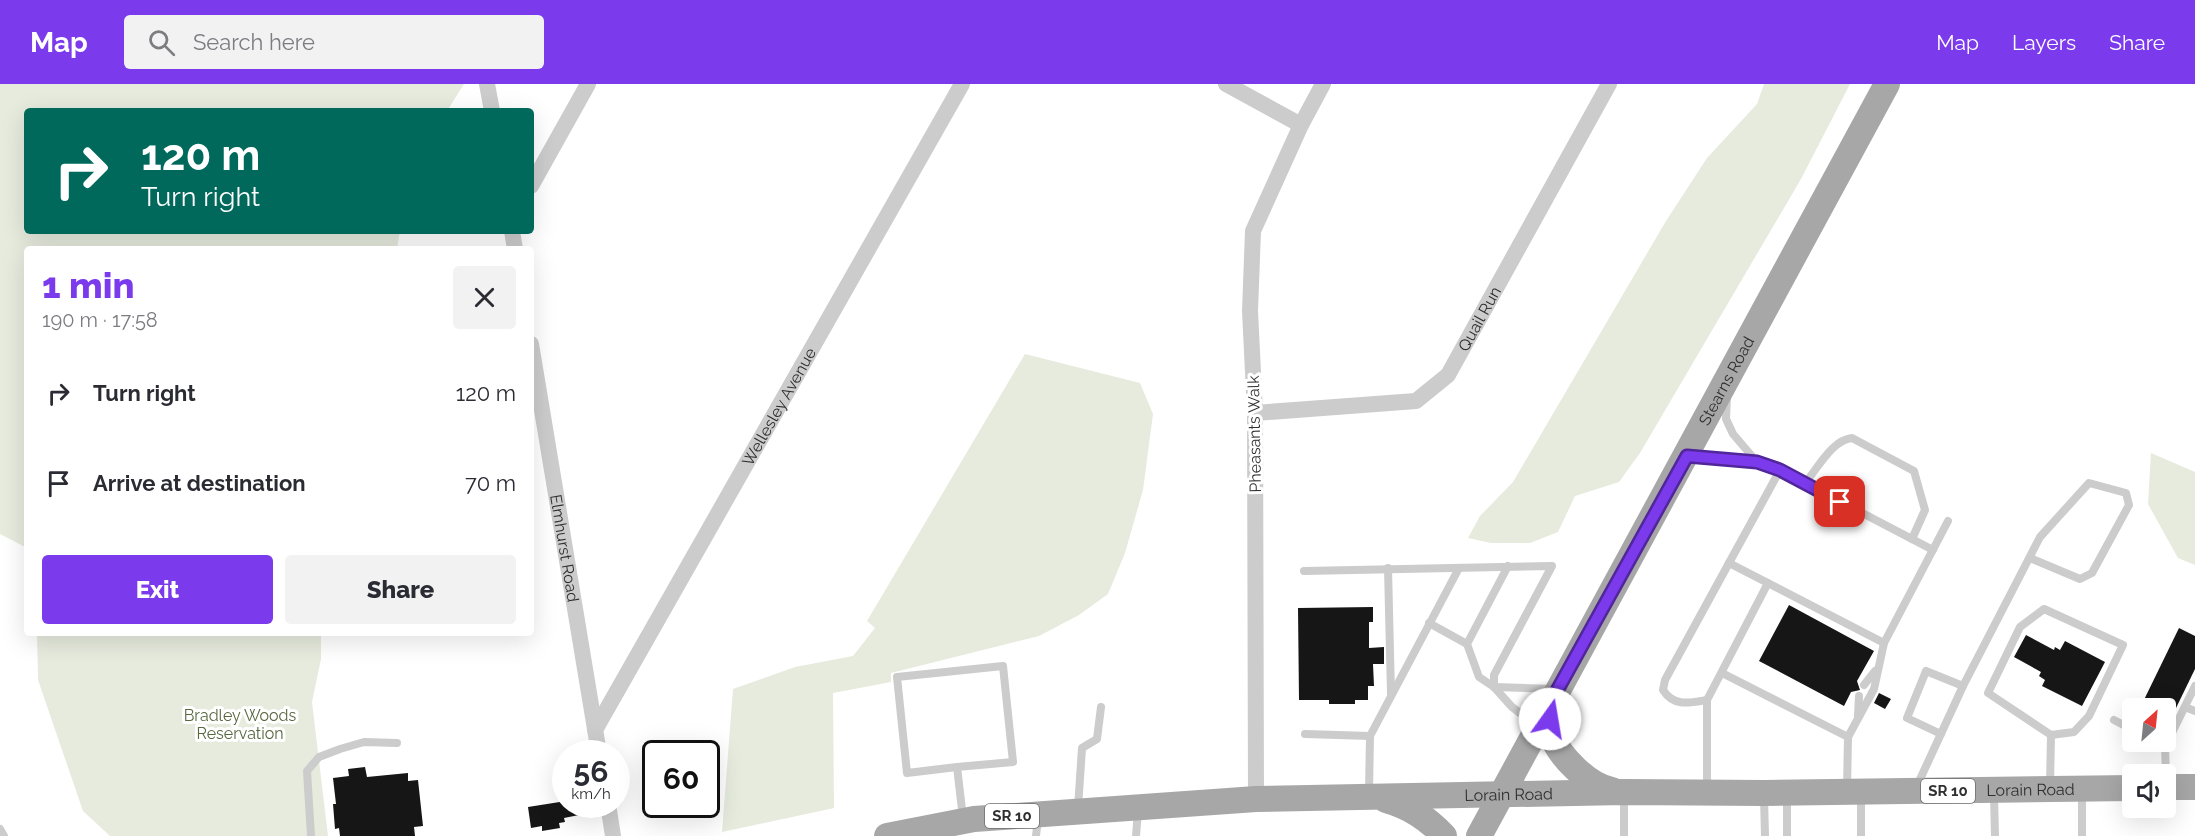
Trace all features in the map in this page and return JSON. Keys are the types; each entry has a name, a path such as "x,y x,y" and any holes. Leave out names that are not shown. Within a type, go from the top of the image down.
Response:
{"main road":[{"name":"Stearns Road","path":"1479,836 1887,84"},
{"path":"1548,707 1551,734 1565,757 1581,775 1602,788 1624,792"},
{"path":"2176,787 2195,787"},
{"name":"Lorain Road","path":"887,836 963,821 1037,825 1078,812 1256,800 1624,792 1775,793 2122,788"},
{"path":"1373,797 1406,806 1432,823 1444,836"}],"street":[{"path":"487,84 491,108"},
{"path":"534,181 588,84"},
{"name":"Wellesley Avenue","path":"596,730 962,84"},
{"path":"1226,84 1301,124"},
{"name":"Pheasants Walk","path":"1256,800 1255,413 1250,311 1253,231 1301,124 1323,84"},
{"name":"Quail Run","path":"1255,413 1416,401 1448,375 1609,84"},
{"name":"Elmhurst Road","path":"534,362 597,740"},
{"path":"610,818 613,836"}],"lane":[{"path":"1728,379 1726,419 1733,435 1757,462"},
{"path":"1805,483 1837,444 1844,439 1852,438 1914,471 1925,510 1912,539"},
{"path":"1687,456 1757,462 1780,470 1933,550"},
{"path":"1707,700 1684,704 1668,698 1663,690 1665,680 1780,470"},
{"path":"1914,791 1963,686 2040,537 2089,483 2126,493 2129,505 2092,573 2080,579 2030,558"},
{"path":"1861,836 1848,737 1874,689 1884,643 1948,521"},
{"path":"1729,563 1884,643"},
{"path":"1467,644 1508,566"},
{"path":"1304,571 1552,566 1494,675 1494,687 1512,707 1548,707"},
{"path":"1388,568 1391,696"},
{"path":"1373,797 1370,736 1459,568"},
{"path":"1707,792 1707,700 1768,583"},
{"path":"2044,609 2123,645 2089,716 2074,732 2050,735 1988,693 2020,627 2044,609"},
{"path":"1429,623 1467,644 1479,677 1494,687 1548,707"},
{"path":"1002,666 1013,762 957,767 907,772 897,676 1002,666"},
{"path":"1864,685 1877,669"},
{"path":"1941,734 1907,718 1926,670 1963,686"},
{"path":"1722,673 1848,737"},
{"path":"2176,725 2195,686"},
{"path":"1857,720 1859,696"},
{"path":"1078,812 1082,748 1097,739 1101,707"},
{"path":"2185,707 2195,711"},
{"path":"2114,720 2122,724"},
{"path":"1305,734 1370,736"},
{"path":"2050,735 2050,789"},
{"path":"311,836 307,771 318,757 364,742 398,743"},
{"path":"957,767 963,821"},
{"path":"2082,789 2082,836"},
{"path":"1994,790 1995,836"},
{"path":"1624,792 1624,836"},
{"path":"1765,836 1775,793"},
{"path":"1775,793 1786,836"},
{"path":"1136,836 1139,808"},
{"path":"0,829 4,836"}],"green space":[{"path":"0,84 464,84 449,108 24,108 24,234 400,234 398,246 24,246 24,546 0,534"},
{"path":"1764,84 1850,84 1801,179 1640,453 1619,482 1575,496 1558,532 1530,543 1491,543 1468,538 1480,516 1513,482 1666,221 1707,158 1757,104"},
{"path":"1025,354 1140,383 1153,414 1143,490 1125,553 1108,594 1079,615 1039,636 891,673 891,682 833,693 834,808 722,832 733,689 795,667 853,656 875,628 867,621"},
{"path":"2151,453 2195,472 2195,565 2178,558 2148,504"},
{"name":"Bradley Woods Reservation","path":"37,636 321,636 321,659 312,702 328,836 110,836 83,811 38,680"}],"building":[{"path":"1789,605 1874,651 1857,681 1860,690 1851,692 1844,706 1759,661"},
{"path":"1373,607 1373,622 1369,622 1369,648 1384,647 1384,664 1373,664 1374,686 1368,686 1368,700 1355,700 1355,704 1329,704 1329,700 1299,700 1298,608"},
{"path":"2179,628 2195,636 2195,669 2176,708 2176,698 2145,698"},
{"path":"2026,635 2054,650 2055,647 2060,650 2065,641 2105,662 2082,706 2042,686 2045,680 2039,676 2041,672 2014,657"},
{"path":"1879,693 1891,699 1885,709 1874,703"},
{"path":"365,767 367,777 408,773 408,781 418,780 423,826 414,827 415,836 340,836 339,828 335,829 333,804 336,804 333,778 349,776 348,769"},
{"path":"552,803 552,818 564,818 565,822 559,823 560,828 542,831 542,826 531,828 528,807"}],"route":[{"path":"1550,719 1549,705 1687,456 1757,462 1780,470 1840,502"}]}
